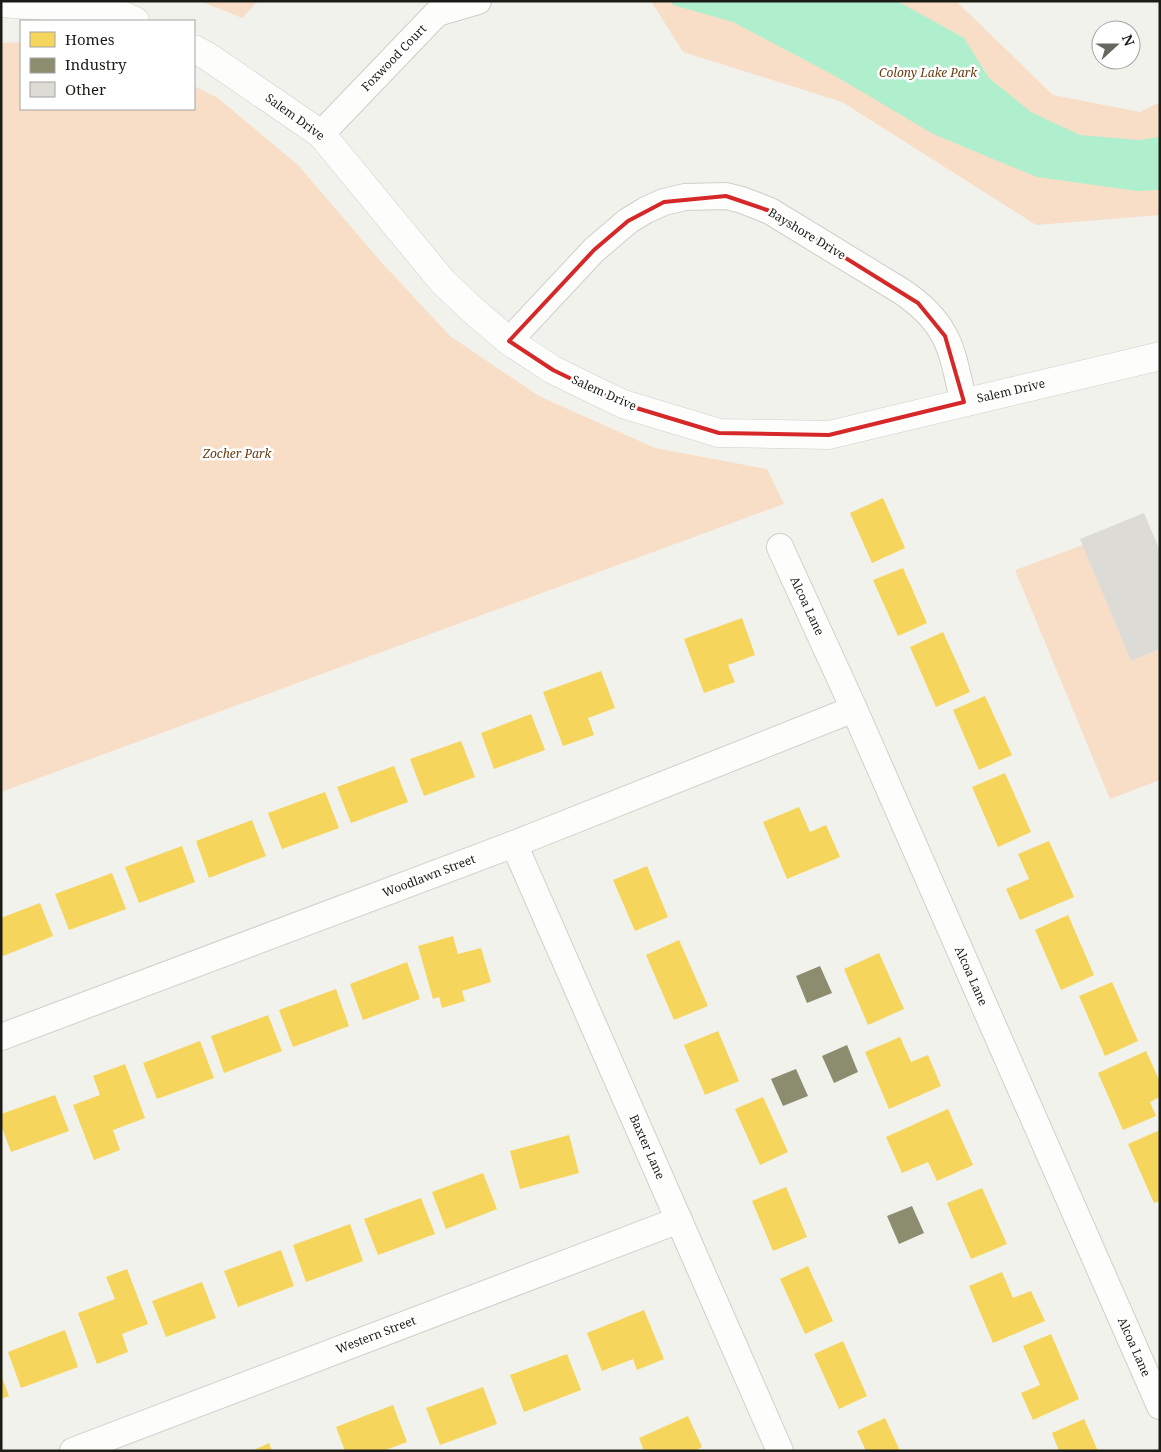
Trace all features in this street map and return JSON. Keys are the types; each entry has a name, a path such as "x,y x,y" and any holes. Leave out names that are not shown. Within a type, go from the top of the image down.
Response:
{"street":[{"name":"Foxwood Court","path":"321,134 437,13 478,1"},
{"path":"1,3 113,11 133,20"},
{"name":"Salem Drive","path":"195,50 208,56 321,134 443,282 509,341 553,370 623,404 719,433 829,435 1160,356"},
{"name":"Bayshore Drive","path":"509,341 594,250 628,221 664,202 685,197 726,196 770,211 902,291 918,303 932,317 945,336 964,402"},
{"name":"Alcoa Lane","path":"780,547 854,709 1160,1406"},
{"name":"Woodlawn Street","path":"1,1037 514,844 854,709"},
{"name":"Baxter Lane","path":"514,844 780,1451"},
{"name":"Western Street","path":"73,1451 129,1441 679,1220"}],"highlighted area":[{"path":"726,196 770,211 918,303 945,336 964,402 829,435 719,433 623,404 553,370 509,341 594,250 628,221 664,202"}],"green space":[{"path":"200,1 258,1 242,18"},
{"name":"Colony Lake Park","path":"651,1 956,1 1053,95 1140,112 1160,102 1160,215 1036,225 842,102 683,52"},
{"name":"Zocher Park","path":"20,42 20,110 195,110 195,86 218,98 298,165 382,263 450,336 539,396 655,448 767,469 784,504 1,792 1,43"},
{"path":"1083,545 1131,661 1160,649 1160,780 1110,799 1015,570"}],"shaded area":[{"path":"671,1 897,1 964,38 989,78 1031,112 1080,135 1139,140 1160,137 1160,190 1137,191 1037,177 933,134 837,77 733,22 673,5"}],"building: Homes":[{"path":"883,498 905,548 872,563 850,513"},
{"path":"903,568 927,623 898,636 873,580"},
{"path":"742,618 755,655 728,665 735,682 704,693 684,639"},
{"path":"943,632 970,692 936,707 910,647"},
{"path":"601,671 615,708 588,718 594,735 563,746 543,692"},
{"path":"985,696 1012,755 979,770 953,710"},
{"path":"531,714 545,750 494,769 481,733"},
{"path":"461,741 475,777 424,796 410,759"},
{"path":"394,766 408,802 351,823 337,787"},
{"path":"1005,773 1031,832 998,847 972,787"},
{"path":"325,792 339,828 282,849 268,813"},
{"path":"799,807 810,832 826,825 840,857 787,879 763,822"},
{"path":"252,820 266,856 209,878 196,841"},
{"path":"1049,841 1074,897 1020,920 1006,889 1029,879 1018,854"},
{"path":"182,846 195,882 139,903 125,867"},
{"path":"647,866 668,917 635,931 613,880"},
{"path":"112,873 126,909 69,930 55,894"},
{"path":"40,903 53,936 3,956 1,952 1,918"},
{"path":"1068,915 1094,975 1061,990 1035,930"},
{"path":"453,936 458,954 481,948 491,982 462,991 465,1001 442,1008 439,997 433,999 418,946"},
{"path":"679,940 708,1006 674,1020 646,955"},
{"path":"879,953 904,1009 868,1025 844,969"},
{"path":"407,962 420,999 363,1020 350,984"},
{"path":"1112,982 1138,1041 1105,1056 1079,996"},
{"path":"336,989 349,1026 293,1047 279,1010"},
{"path":"268,1015 282,1051 224,1073 211,1036"},
{"path":"718,1031 739,1081 705,1095 684,1045"},
{"path":"900,1037 911,1062 928,1055 941,1086 889,1109 865,1052"},
{"path":"200,1041 214,1078 157,1099 143,1063"},
{"path":"1146,1051 1160,1082 1160,1097 1150,1102 1156,1116 1123,1130 1098,1073"},
{"path":"125,1064 145,1118 113,1130 120,1150 94,1160 73,1105 100,1095 93,1076"},
{"path":"55,1095 69,1131 11,1152 1,1125 1,1114"},
{"path":"763,1097 788,1152 760,1165 735,1109"},
{"path":"948,1109 973,1165 937,1181 928,1162 902,1173 886,1137"},
{"path":"1160,1130 1160,1201 1154,1203 1128,1144"},
{"path":"569,1135 579,1173 520,1189 510,1151"},
{"path":"483,1173 497,1209 446,1229 432,1192"},
{"path":"786,1187 807,1237 773,1251 752,1201"},
{"path":"982,1188 1007,1244 971,1259 947,1203"},
{"path":"421,1198 435,1234 378,1255 364,1219"},
{"path":"350,1224 363,1261 306,1282 293,1245"},
{"path":"281,1250 294,1286 238,1307 224,1271"},
{"path":"808,1266 833,1321 805,1334 780,1279"},
{"path":"127,1269 148,1324 122,1334 128,1352 97,1364 78,1313 115,1299 106,1277"},
{"path":"1002,1272 1013,1298 1031,1291 1045,1321 993,1343 969,1286"},
{"path":"202,1282 216,1318 166,1337 152,1301"},
{"path":"644,1310 664,1359 637,1370 633,1359 602,1371 587,1333"},
{"path":"65,1330 78,1367 21,1388 8,1352"},
{"path":"1051,1334 1079,1399 1033,1420 1021,1393 1040,1385 1023,1346"},
{"path":"843,1341 867,1396 839,1409 814,1354"},
{"path":"567,1354 581,1390 524,1412 510,1375"},
{"path":"1,1375 9,1396 1,1399"},
{"path":"483,1387 497,1424 440,1445 426,1408"},
{"path":"393,1405 407,1442 383,1451 345,1451 336,1427"},
{"path":"688,1416 702,1447 695,1451 644,1451 639,1438"},
{"path":"885,1418 900,1451 866,1451 857,1431"},
{"path":"1084,1419 1098,1451 1059,1451 1052,1433"},
{"path":"269,1443 272,1451 252,1451"}],"building: Industry":[{"path":"820,966 832,993 807,1003 796,976"},
{"path":"847,1045 858,1072 834,1083 822,1056"},
{"path":"796,1069 808,1096 783,1106 771,1079"},
{"path":"912,1206 924,1233 899,1244 887,1216"}],"building: Other":[{"path":"1144,513 1160,551 1160,649 1131,661 1080,539"}]}
